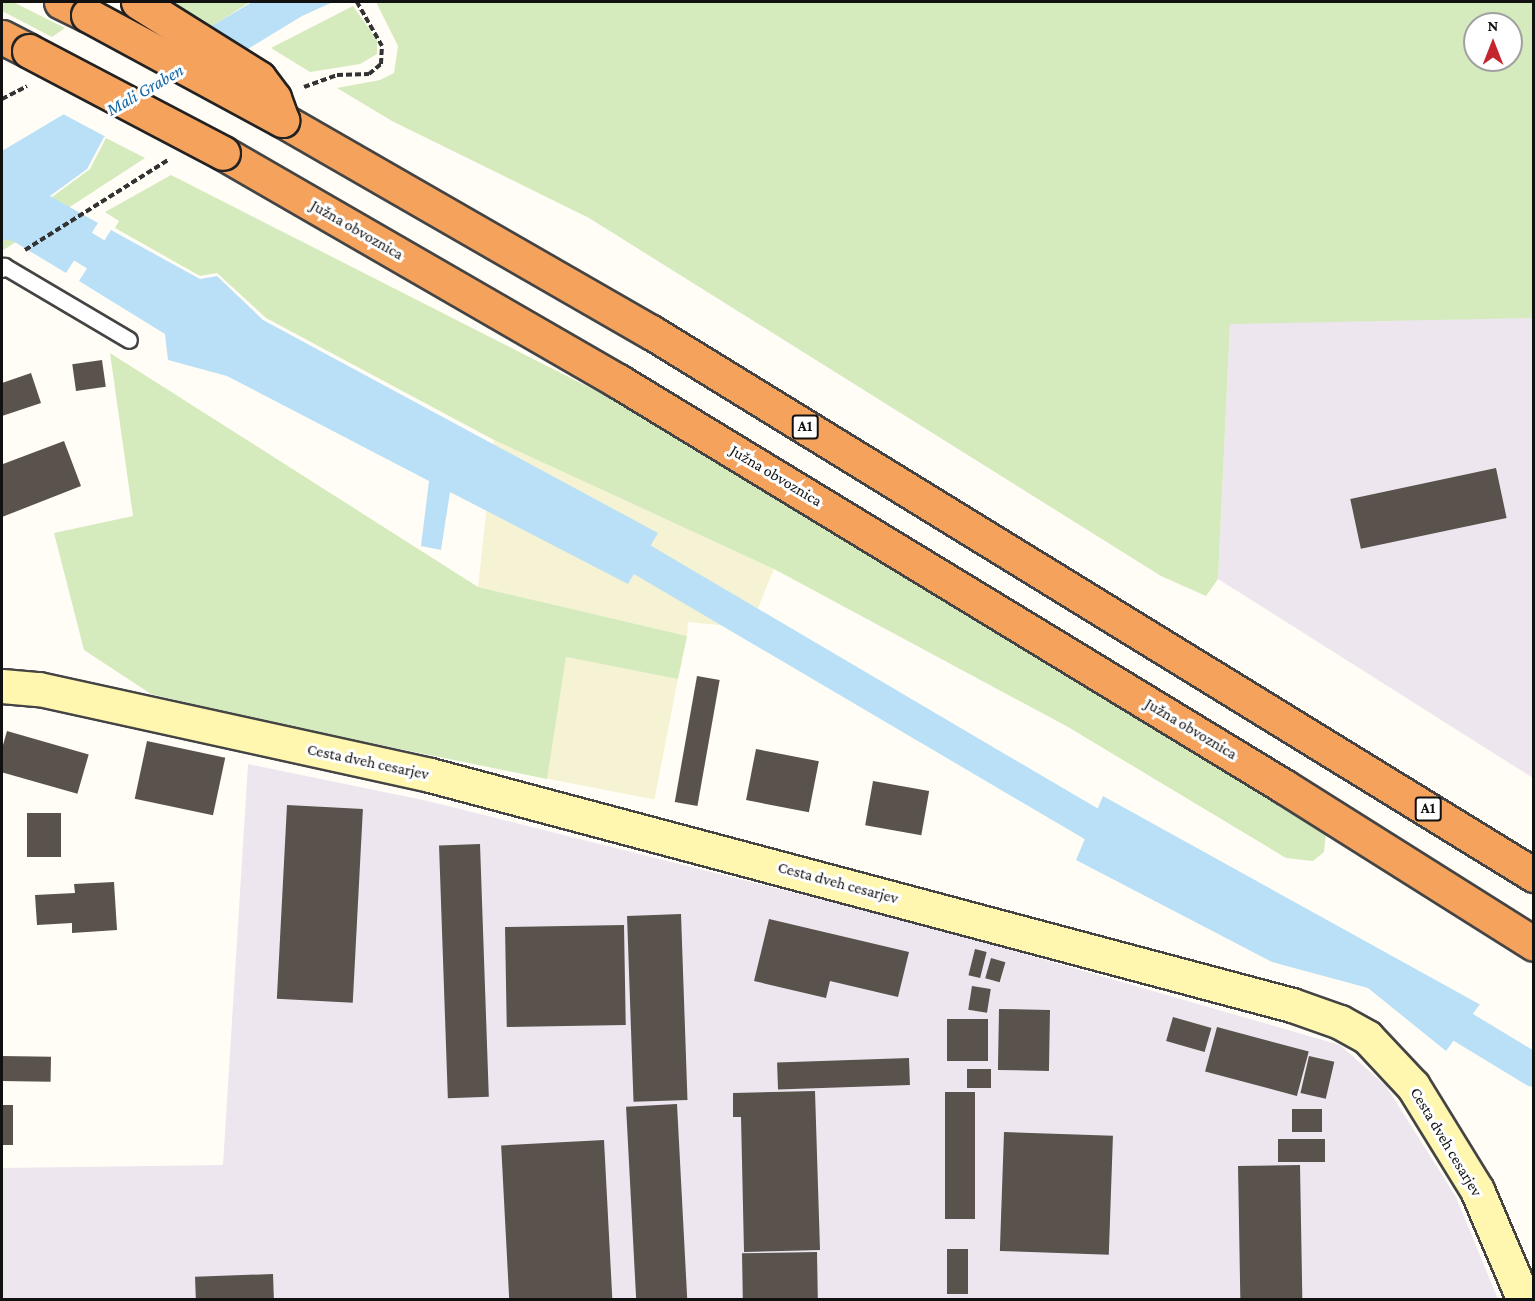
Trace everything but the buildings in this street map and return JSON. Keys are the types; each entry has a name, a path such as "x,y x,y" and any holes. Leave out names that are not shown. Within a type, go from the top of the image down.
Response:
{"highway":[{"path":"138,2 259,78 274,98 282,120"},
{"name":"A1","path":"74,8 282,120 651,332 1533,875"},
{"name":"Južna obvoznica","path":"15,44 223,153 628,387 1285,787 1533,944"}],"street":[{"name":"Cesta dveh cesarjev","path":"2,686 39,689 430,776 1292,1005 1340,1022 1367,1037 1413,1086 1477,1190 1524,1299"}],"lane":[{"path":"2,269 4,266 129,340"}],"path":[{"path":"357,2 364,16"},
{"path":"2,99 20,91"},
{"path":"26,249 81,213"}],"shaded area":[{"path":"1533,318 1533,778 1218,579 1230,323"},
{"path":"494,440 774,569 750,628 688,622 687,636 478,587"},
{"path":"566,657 678,679 654,799 543,778"},
{"path":"248,764 428,801 935,928 1340,1045 1386,1086 1456,1197 1498,1299 2,1299 2,1168 223,1165"}],"green space":[{"path":"2,2 13,2 65,28 52,37 2,11"},
{"path":"174,2 250,2 209,28"},
{"path":"376,2 1533,2 1533,318 1230,324 1218,579 1206,596 1161,576 589,218 392,121 337,88 380,80 394,73 398,46"},
{"path":"353,6 377,40 377,54 360,64 310,72 271,48"},
{"path":"106,138 145,158 2,251 2,234 90,169"},
{"path":"171,175 610,398 1326,832 1324,852 1313,861 1286,858 1068,727 774,569 494,440 266,318 217,273 200,276 115,228 119,221 105,212"},
{"path":"110,353 478,587 687,636 678,679 566,657 547,779 253,719 151,694 84,650 54,533 133,516"}],"water":[{"name":"Mali Graben","path":"252,2 333,2 302,16 104,137 87,169 50,196 98,223 66,273 13,241 2,239 2,151"},
{"path":"111,230 200,279 217,276 263,320 658,533 628,584 450,492 441,550 421,546 429,481 227,376 168,360 165,334 79,281"},
{"path":"1103,796 1480,1004 1446,1051 1368,988 1272,962 1076,860"}],"pier":[{"path":"208,25 251,52 108,138 63,114"}],"waterway":[{"path":"2,197 133,277"},
{"path":"604,537 1131,847"},
{"path":"1425,1004 1534,1070"}]}
